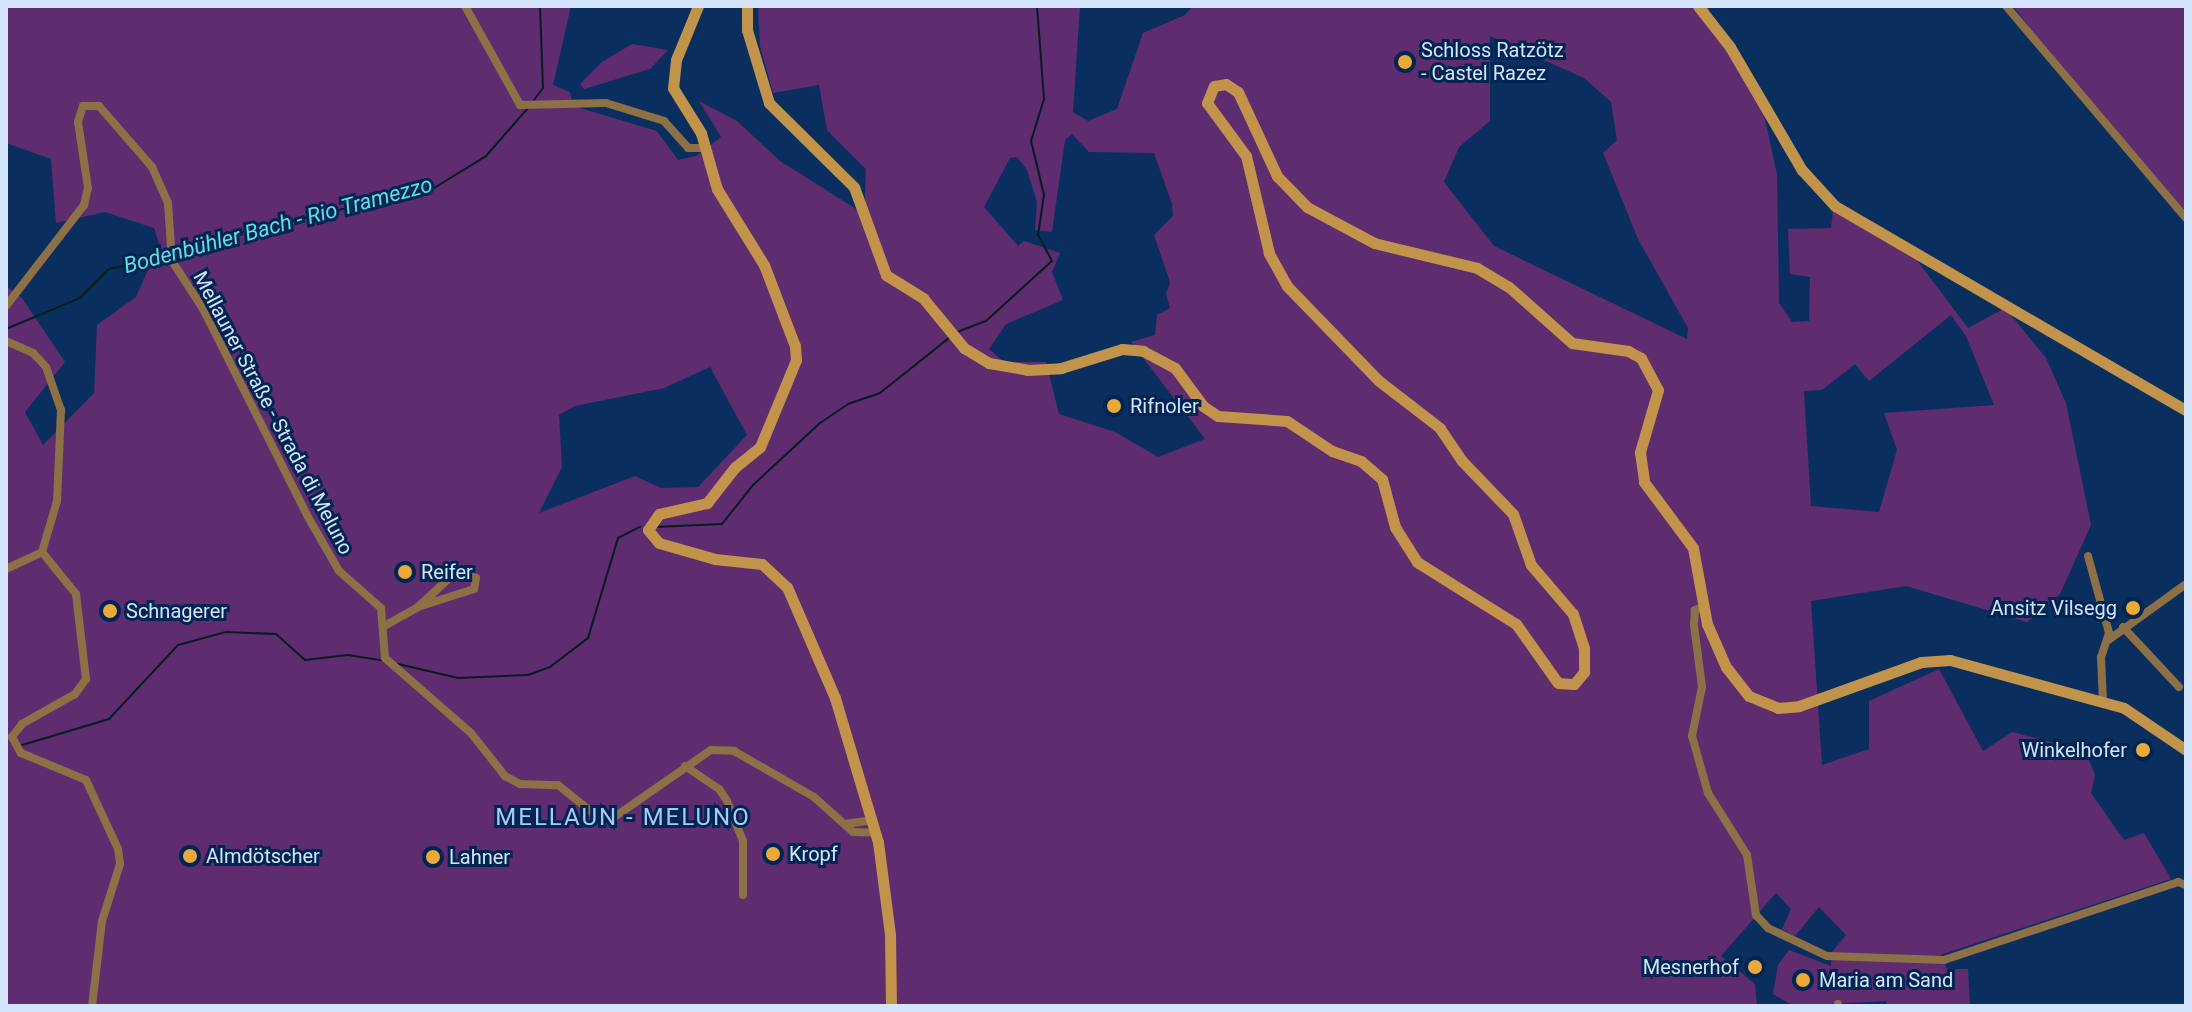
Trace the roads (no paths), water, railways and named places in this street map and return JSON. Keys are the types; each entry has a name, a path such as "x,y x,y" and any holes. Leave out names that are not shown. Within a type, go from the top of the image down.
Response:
{"street":[{"path":"465,6 529,108 575,100 606,103 664,121 688,148 705,148"},
{"path":"698,6 676,60 673,88 705,148 717,189 764,265 795,346 796,360 760,447 735,467 707,503 659,514 648,530 659,543 715,559 762,564 781,578 835,698 876,833 889,919 891,1006"},
{"path":"747,6 747,30 769,103 854,187 886,275 923,298 964,348 989,363 1049,369 1122,349 1152,354 1175,368 1203,406 1218,416 1287,421 1332,451 1374,469 1386,491 1395,527 1417,562 1516,624 1558,683 1580,679 1584,648 1573,614 1531,565 1518,525 1503,500 1462,461 1440,428 1378,380 1282,277 1269,253 1246,156 1207,103 1214,86 1226,84 1238,92 1277,176 1307,207 1359,238 1496,278 1572,343 1628,351 1641,358 1658,390 1642,442 1642,472 1650,493 1693,548 1703,607 1734,680 1768,706 1799,706 1939,659 2103,701 2135,714 2186,750"},
{"path":"1698,6 1730,47 1787,148 1835,206 2186,410"},
{"path":"2006,6 2186,218"},
{"name":"Mellauner Straße - Strada di Meluno","path":"6,306 84,205 88,188 78,122 88,103 109,113 152,167 168,203 172,261 203,309 331,558 381,608 386,625"},
{"path":"6,341 33,353 46,367 61,410 57,501 42,552 6,569"},
{"path":"42,552 76,594 86,645 86,679 75,694 22,724 16,748 86,780 118,849 120,864 102,921 92,1006"},
{"path":"2088,556 2108,625 2107,642 2101,657 2103,701"},
{"path":"418,607 459,569 476,578 474,589 418,607 386,625 385,658 471,733 511,780 558,785 599,815 613,818 638,805 685,766 711,750 734,751 814,797 860,835 876,833"},
{"path":"2107,642 2123,627 2173,598 2186,584"},
{"path":"1703,607 1694,614 1702,687 1692,736 1708,793 1747,855 1759,920 1827,956 1944,960 2178,882 2186,885"},
{"path":"2123,627 2179,687"},
{"path":"685,766 719,789 727,801 743,841 743,895"},
{"path":"841,821 856,826 872,820"}],"waterway":[{"name":"Bodenbühler Bach - Rio Tramezzo","path":"534,100 543,88 540,6"},
{"path":"957,332 986,321 1052,261 1038,235 1044,195 1031,141 1044,99 1037,6"},
{"name":"Bodenbühler Bach - Rio Tramezzo","path":"176,256 217,238 434,188 486,156 528,108"},
{"name":"Bodenbühler Bach - Rio Tramezzo","path":"6,329 80,298 109,269 169,257"},
{"path":"655,527 722,524 753,485 820,423 848,404 880,393 949,338"},
{"path":"398,664 458,678 528,675 550,667 588,638 618,538 640,527"},
{"path":"19,746 109,719 178,645 226,632 276,634 305,660 348,655 384,661"}],"place":[{"name":"Schloss Ratzötz - Castel Razez","path":"1405,62"},
{"name":"Rifnoler","path":"1114,406"},
{"name":"Reifer","path":"405,572"},
{"name":"Ansitz Vilsegg","path":"2133,608"},
{"name":"Schnagerer","path":"110,611"},
{"name":"Winkelhofer","path":"2143,750"},
{"name":"Kropf","path":"773,854"},
{"name":"Almdötscher","path":"190,856"},
{"name":"Lahner","path":"433,857"},
{"name":"Mesnerhof","path":"1755,967"},
{"name":"Maria am Sand","path":"1803,980"}],"district":[{"name":"MELLAUN - MELUNO","path":"623,818"}]}
